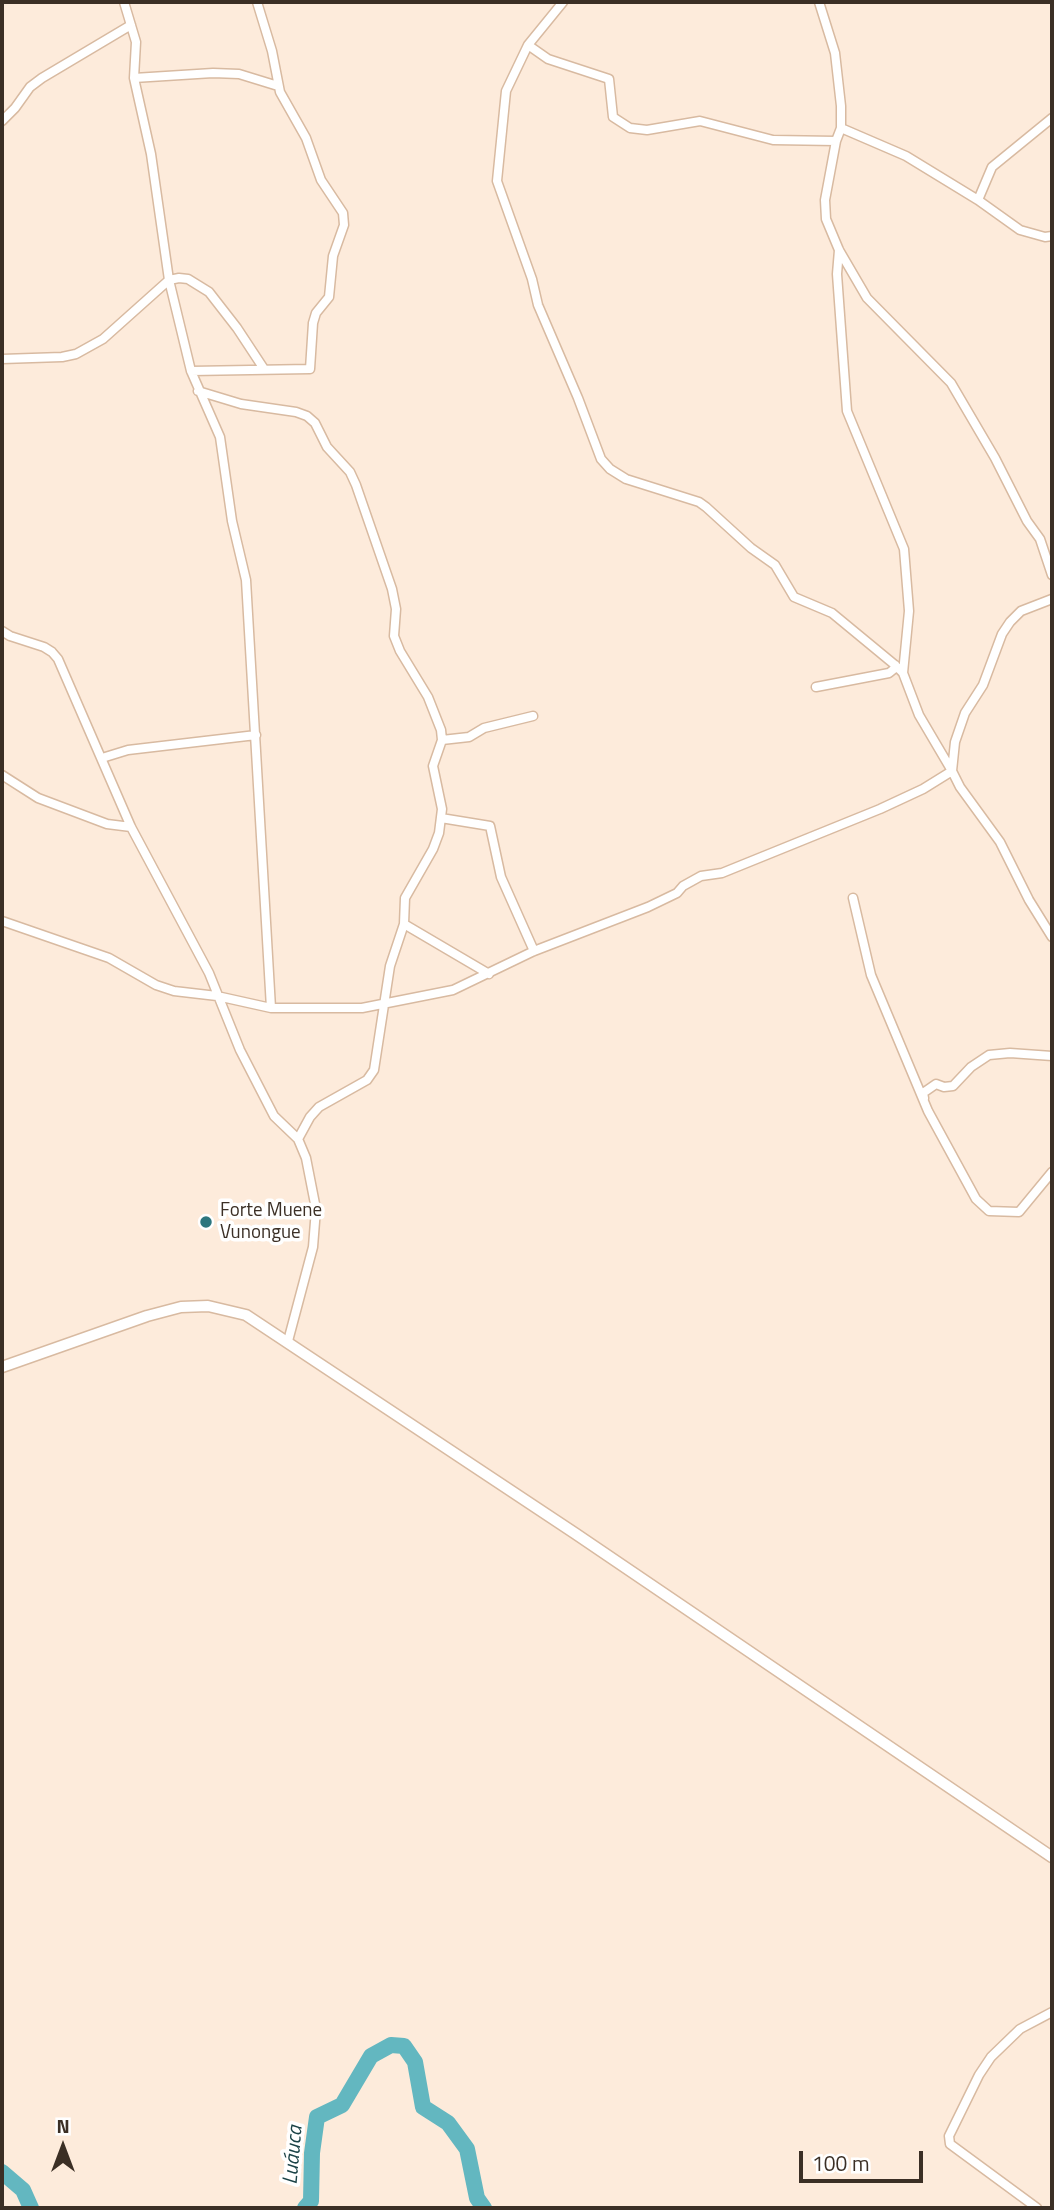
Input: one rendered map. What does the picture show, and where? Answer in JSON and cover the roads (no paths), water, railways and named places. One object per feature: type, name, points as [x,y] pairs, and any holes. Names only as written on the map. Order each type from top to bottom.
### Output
[{"type":"street","points":[[124,2],[136,41],[134,78],[151,154],[169,280],[191,372],[220,437],[232,521],[246,580],[271,1008]]},
{"type":"street","points":[[191,372],[310,369],[313,323],[316,313],[329,297],[333,256],[344,220],[343,213],[321,180],[306,138],[278,86],[272,51],[257,2]]},
{"type":"street","points":[[563,2],[528,45],[506,91],[498,181],[538,304],[601,458],[610,469],[626,479],[699,502],[751,548],[775,565],[794,597],[832,613],[903,673],[919,715],[960,787],[1000,842],[1052,937]]},
{"type":"street","points":[[819,2],[835,53],[841,128],[836,141],[825,211],[839,250],[867,298],[951,383],[995,458],[1027,522],[1040,539],[1052,575]]},
{"type":"street","points":[[2,121],[30,87],[42,78],[131,25]]},
{"type":"street","points":[[528,45],[548,59],[608,79],[613,117],[630,128],[659,128],[700,121],[773,140],[836,141]]},
{"type":"street","points":[[134,78],[239,74],[278,86]]},
{"type":"street","points":[[978,200],[992,167],[1052,118]]},
{"type":"street","points":[[841,128],[906,156],[978,200],[1020,230],[1045,237],[1052,236]]},
{"type":"street","points":[[839,250],[837,274],[847,411],[904,549],[909,611],[903,673]]},
{"type":"street","points":[[2,359],[76,354],[103,339],[169,280],[188,279],[207,291],[237,328],[264,369]]},
{"type":"street","points":[[198,391],[241,404],[307,416],[315,423],[327,447],[350,472],[391,589],[396,608],[394,636],[400,652],[428,697],[439,723],[442,740],[433,766],[440,796],[441,818],[433,849],[407,890],[404,924],[390,966],[371,1076],[319,1107],[298,1139]]},
{"type":"street","points":[[952,771],[955,742],[965,713],[984,685],[1002,634],[1021,611],[1052,599]]},
{"type":"street","points":[[2,631],[44,647],[58,659],[131,827],[209,973],[240,1050],[274,1116],[298,1139],[306,1158],[316,1209],[313,1247],[288,1341]]},
{"type":"street","points":[[816,687],[891,672],[895,665]]},
{"type":"street","points":[[442,740],[469,737],[484,728],[533,716]]},
{"type":"street","points":[[103,758],[128,750],[256,735]]},
{"type":"street","points":[[2,921],[109,958],[156,985],[174,991],[217,996],[271,1008],[340,1009],[383,1004],[453,990],[534,951],[648,907],[701,876],[722,873],[880,809],[923,789],[952,771]]},
{"type":"street","points":[[2,775],[38,798],[107,824],[131,827]]},
{"type":"street","points":[[441,818],[490,826],[501,877],[534,951]]},
{"type":"street","points":[[853,898],[871,975],[928,1111],[976,1199],[989,1211],[1019,1212],[1052,1172]]},
{"type":"street","points":[[404,924],[489,974]]},
{"type":"street","points":[[924,1098],[923,1093],[936,1084],[953,1086],[971,1067],[997,1053],[1052,1056]]},
{"type":"street","points":[[2,1367],[147,1316],[181,1307],[208,1306],[246,1315],[1052,1857]]},
{"type":"street","points":[[1037,2208],[950,2144],[949,2136],[979,2075],[991,2057],[1020,2029],[1052,2012]]},
{"type":"waterway","name":"Luáuca","points":[[305,2208],[311,2201],[312,2153],[317,2117],[342,2105],[371,2056],[391,2045],[404,2046],[415,2062],[423,2107],[448,2123],[467,2149],[477,2198],[484,2208]]},
{"type":"waterway","name":"Luáuca","points":[[2,2172],[23,2190],[31,2208]]},
{"type":"place","name":"Forte Muene Vunongue","points":[[206,1222]]}]
